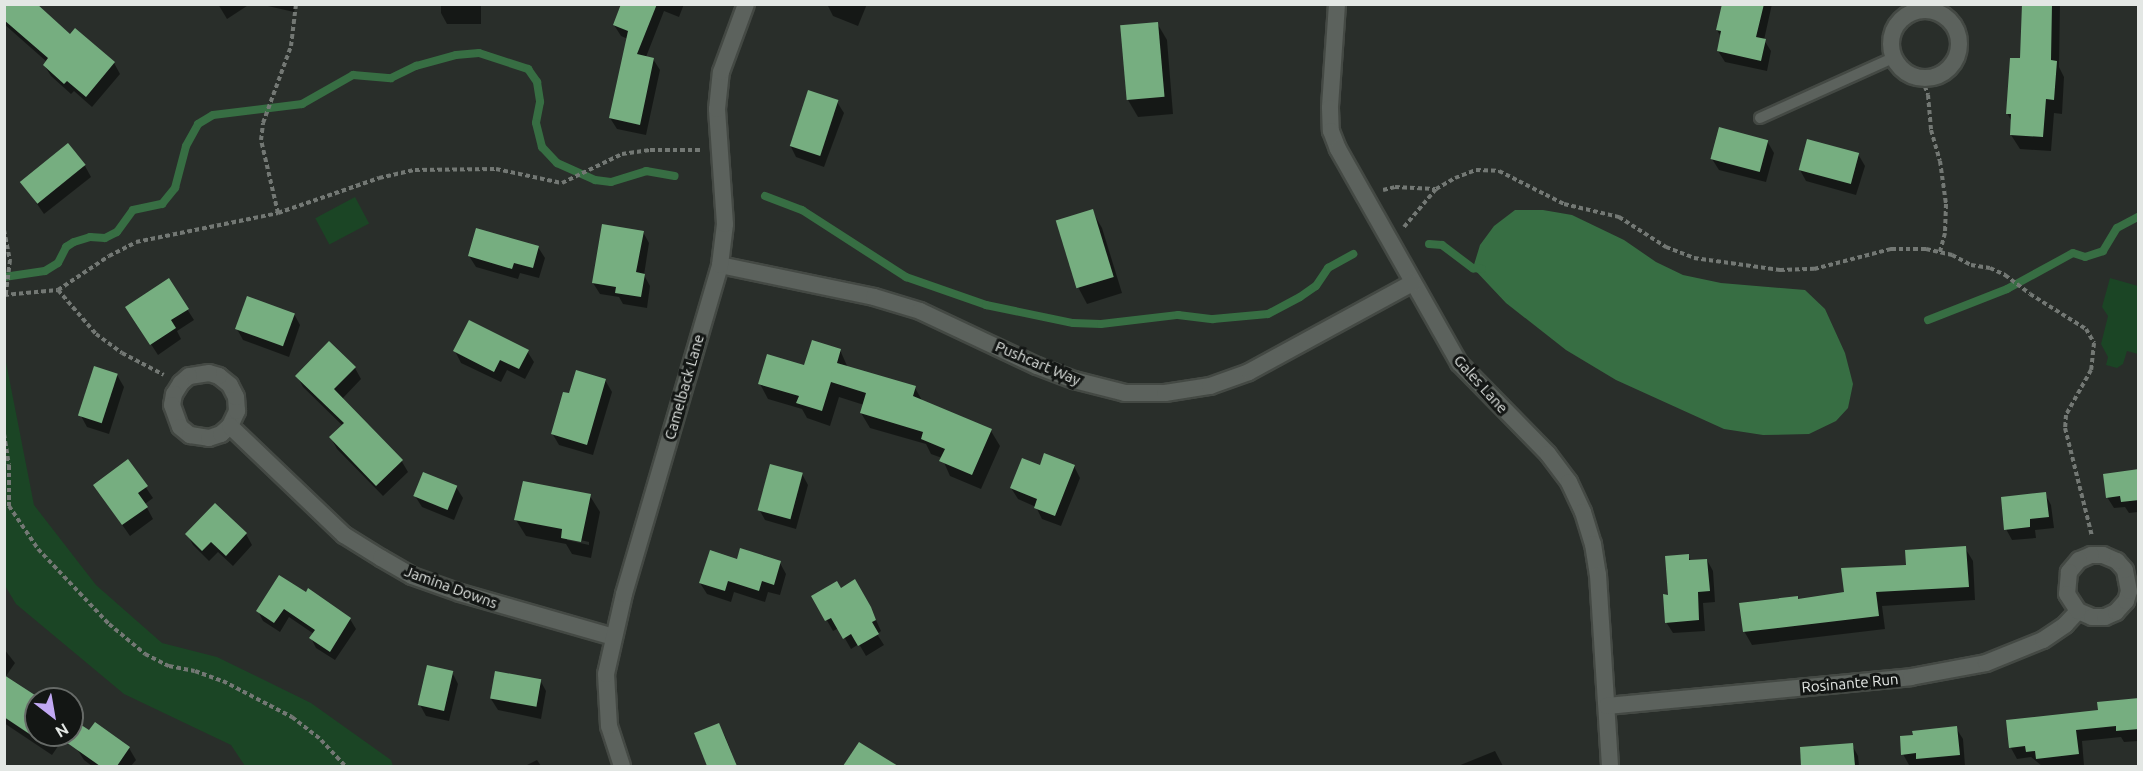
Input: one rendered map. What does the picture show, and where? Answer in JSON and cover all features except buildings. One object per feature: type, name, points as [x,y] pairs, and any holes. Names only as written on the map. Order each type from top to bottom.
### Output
[{"type":"street","name":"Camelback Lane","points":[[622,766],[609,726],[606,674],[613,637],[720,265],[725,224],[717,109],[722,72],[746,4]]},
{"type":"street","name":"Gales Lane","points":[[1337,4],[1330,108],[1331,131],[1390,244],[1459,363],[1548,454],[1569,482],[1583,512],[1593,544],[1598,575],[1610,766]]},
{"type":"street","points":[[1903,10],[1934,12],[1946,17],[1954,26],[1959,40],[1958,53],[1948,69],[1936,77],[1922,79],[1910,75],[1893,58],[1891,46],[1894,30],[1903,10]]},
{"type":"street","name":"Pushcart Way","points":[[720,265],[874,297],[920,311],[1046,369],[1074,380],[1125,393],[1166,393],[1210,386],[1249,372],[1412,283]]},
{"type":"street","points":[[209,373],[219,376],[230,385],[236,397],[237,411],[230,426],[220,434],[209,438],[190,435],[180,427],[172,405],[174,394],[181,383],[189,376],[209,373]]},
{"type":"street","name":"Jamina Downs","points":[[230,426],[344,535],[412,576],[460,593],[613,637]]},
{"type":"street","points":[[2091,555],[2103,555],[2117,561],[2125,570],[2129,591],[2126,601],[2116,612],[2104,617],[2092,617],[2078,610],[2067,594],[2066,583],[2069,572],[2079,560],[2091,555]]},
{"type":"street","name":"Rosinante Run","points":[[1606,706],[1911,677],[1958,669],[2015,654],[2043,640],[2065,625],[2078,610]]},
{"type":"lane","points":[[1760,118],[1893,58]]},
{"type":"path","points":[[278,213],[261,141],[263,123],[291,46],[296,4]]},
{"type":"path","points":[[1922,79],[1928,95],[1931,130],[1940,161],[1946,204],[1940,252]]},
{"type":"path","points":[[4,230],[10,260],[5,295],[58,290],[109,256],[136,242],[278,213],[379,178],[415,170],[496,169],[562,183],[622,154],[650,150],[685,151],[718,148]]},
{"type":"path","points":[[1390,244],[1436,189],[1476,170],[1499,171],[1564,204],[1619,217],[1666,247],[1694,258],[1780,270],[1814,269],[1891,249],[1926,249],[2005,275],[2030,294],[2071,317],[2086,329],[2094,343],[2091,370],[2066,415],[2065,428],[2092,531],[2091,555]]},
{"type":"path","points":[[1363,195],[1395,187],[1436,189]]},
{"type":"path","points":[[58,290],[96,334],[131,358],[181,383]]},
{"type":"path","points":[[4,434],[9,465],[9,506],[38,549],[102,618],[145,654],[169,666],[195,671],[223,681],[292,717],[321,740],[345,766]]},
{"type":"shaded area","points":[[355,197],[369,223],[329,245],[315,218]]},
{"type":"shaded area","points":[[1515,210],[1543,210],[1572,215],[1624,240],[1656,262],[1683,275],[1721,283],[1805,290],[1825,309],[1845,353],[1853,384],[1848,408],[1836,421],[1809,434],[1763,435],[1724,429],[1616,380],[1566,350],[1506,303],[1473,268],[1480,245],[1494,226]]},
{"type":"shaded area","points":[[2110,278],[2138,286],[2138,354],[2127,351],[2123,364],[2117,368],[2106,365],[2108,357],[2101,344],[2108,316],[2102,307]]},
{"type":"shaded area","points":[[4,352],[34,505],[96,585],[162,643],[217,657],[311,703],[391,760],[393,766],[245,766],[231,745],[124,694],[16,604],[4,584]]},
{"type":"waterway","points":[[4,277],[45,271],[58,263],[66,247],[74,242],[90,237],[105,238],[117,232],[133,210],[162,204],[175,188],[186,146],[198,124],[213,115],[302,104],[353,75],[391,78],[416,66],[456,55],[479,53],[528,69],[537,82],[540,102],[536,123],[542,147],[557,163],[595,180],[611,182],[646,171],[675,176]]},
{"type":"waterway","points":[[765,196],[802,210],[906,277],[986,305],[1073,323],[1101,324],[1178,315],[1213,319],[1268,314],[1316,286],[1328,268],[1353,254]]},
{"type":"waterway","points":[[1928,320],[2007,289],[2073,253],[2085,257],[2103,251],[2117,228],[2138,217]]},
{"type":"waterway","points":[[1429,244],[1442,245],[1473,268],[1482,269]]}]
